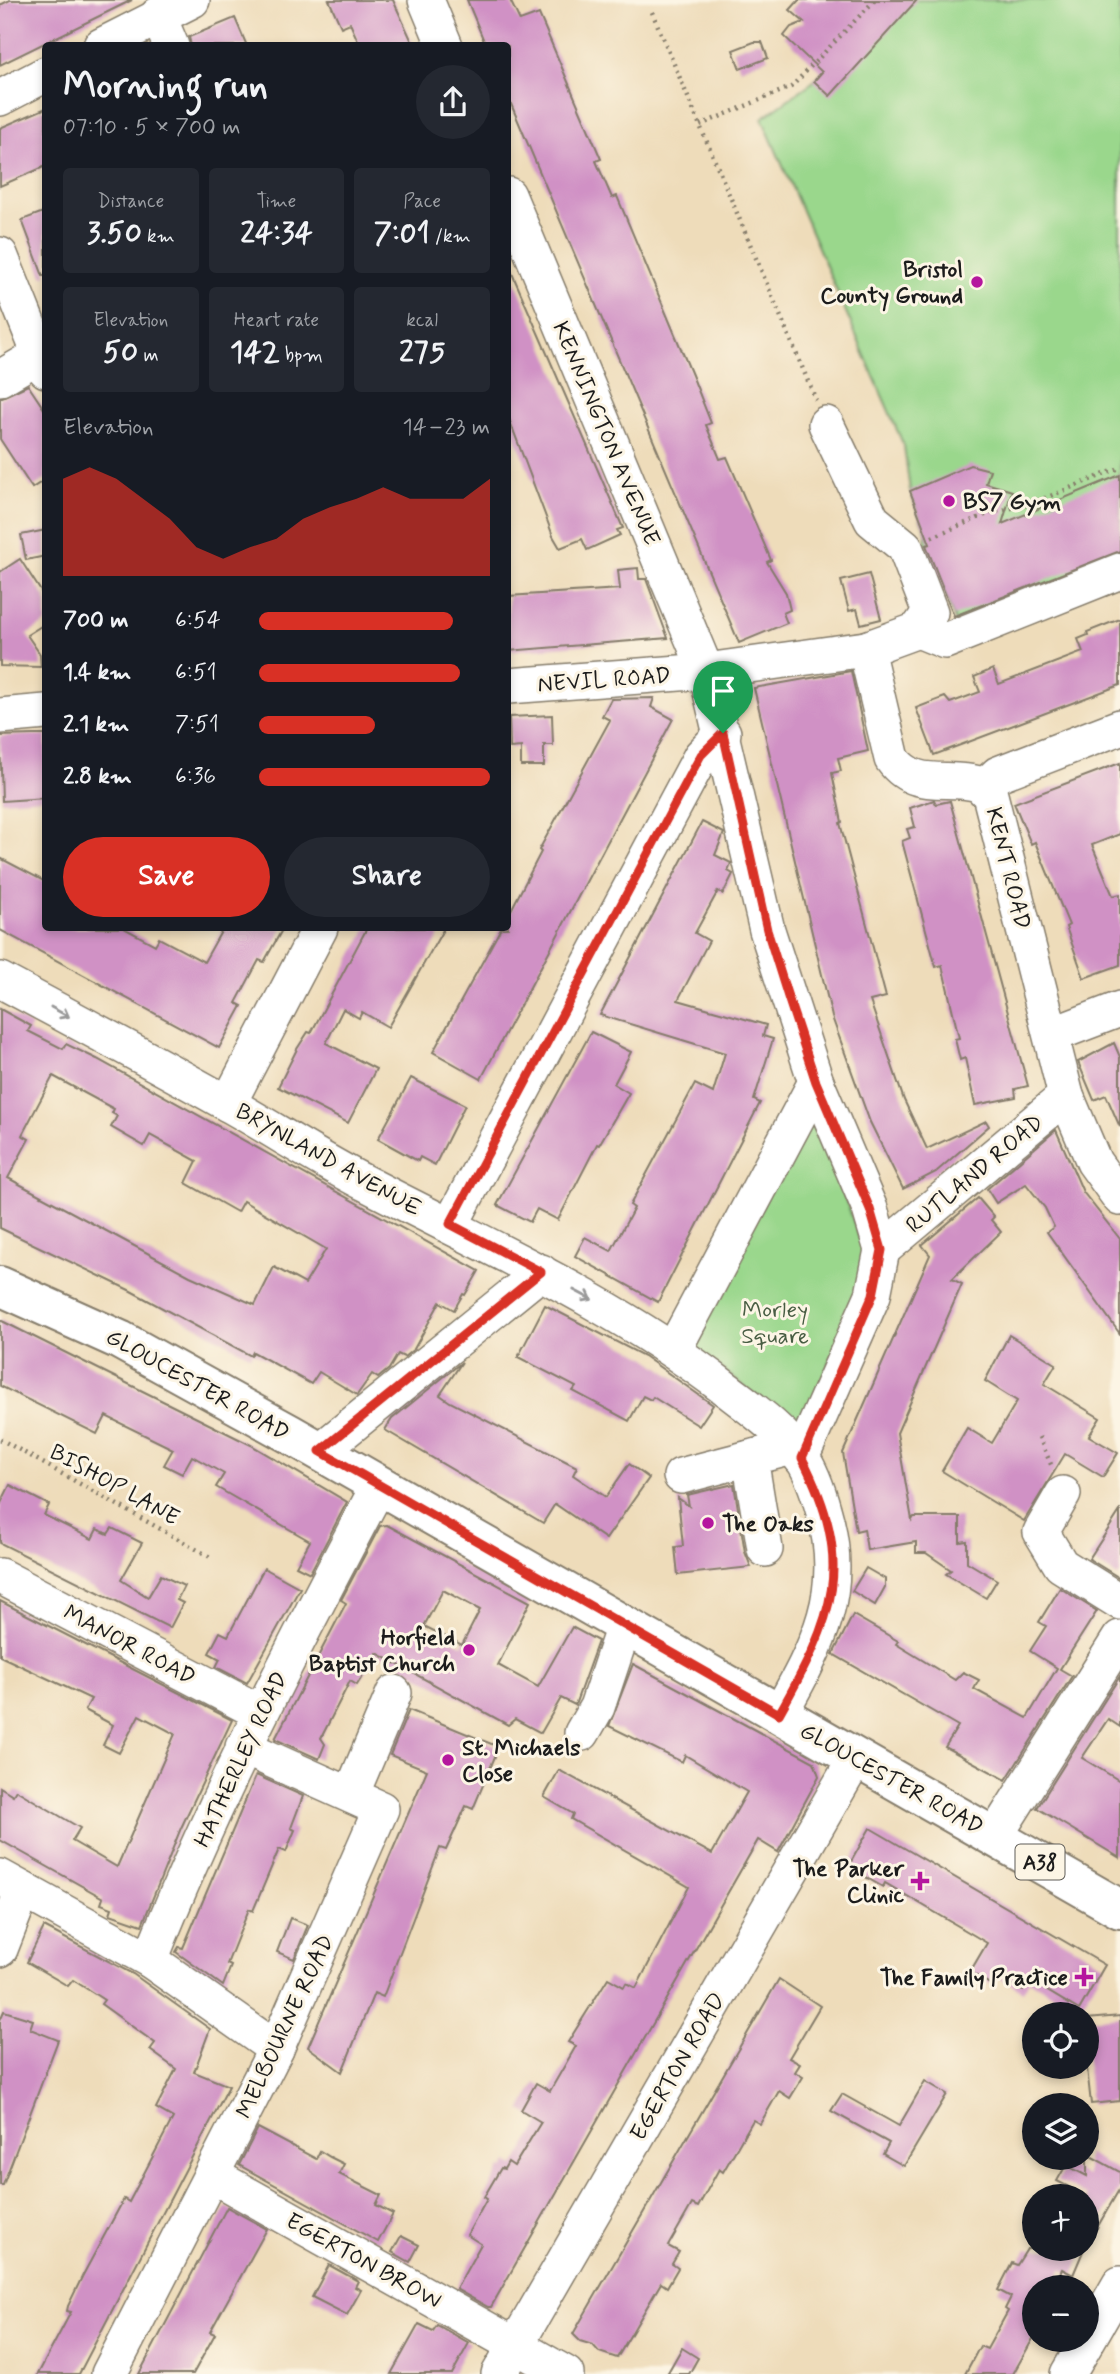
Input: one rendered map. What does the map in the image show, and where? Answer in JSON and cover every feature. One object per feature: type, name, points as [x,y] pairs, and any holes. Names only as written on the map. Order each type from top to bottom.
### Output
[{"type":"main road","name":"GLOUCESTER ROAD","points":[[0,1286],[120,1340],[1118,1904]]},
{"type":"street","points":[[117,42],[164,30],[192,0]]},
{"type":"street","points":[[426,0],[443,42]]},
{"type":"street","points":[[0,98],[42,76]]},
{"type":"street","name":"KENNINGTON AVENUE","points":[[511,202],[706,671],[723,733],[767,930],[816,1082]]},
{"type":"street","points":[[0,254],[42,363],[0,378]]},
{"type":"street","points":[[826,424],[872,520],[905,547],[930,612],[918,630],[945,641],[1120,571]]},
{"type":"street","name":"NEVIL ROAD","points":[[511,686],[706,671],[866,649],[918,630]]},
{"type":"street","name":"KENT ROAD","points":[[866,649],[892,759],[899,769],[926,781],[967,782],[984,787],[990,795],[1066,1097],[1094,1162],[1120,1198]]},
{"type":"street","points":[[0,716],[42,712]]},
{"type":"street","points":[[984,787],[999,774],[1120,727]]},
{"type":"street","points":[[450,1224],[701,755],[723,733]]},
{"type":"street","points":[[228,1104],[318,931]]},
{"type":"street","name":"BRYNLAND AVENUE","points":[[0,980],[228,1104],[366,1184],[541,1272],[674,1349],[766,1420],[797,1453],[816,1486],[828,1524],[834,1573],[827,1620],[812,1656],[779,1714]]},
{"type":"street","points":[[1052,1035],[1120,1009]]},
{"type":"street","points":[[681,1476],[750,1458],[797,1453],[873,1295],[882,1250],[870,1209],[816,1082]]},
{"type":"street","points":[[674,1349],[816,1082]]},
{"type":"street","name":"RUTLAND ROAD","points":[[882,1250],[1066,1097]]},
{"type":"street","points":[[320,1451],[541,1272]]},
{"type":"street","points":[[750,1458],[765,1549]]},
{"type":"street","name":"HATHERLEY ROAD","points":[[150,1960],[259,1712],[378,1487]]},
{"type":"street","points":[[1063,1494],[1041,1532],[1061,1565],[1120,1602]]},
{"type":"street","name":"MANOR ROAD","points":[[0,1576],[259,1712]]},
{"type":"street","points":[[582,1733],[597,1707],[624,1626]]},
{"type":"street","points":[[995,1836],[1120,1638]]},
{"type":"street","points":[[351,1795],[394,1693]]},
{"type":"street","name":"MELBOURNE ROAD","points":[[109,2374],[276,2049],[381,1809],[243,1747]]},
{"type":"street","name":"EGERTON ROAD","points":[[507,2360],[856,1758]]},
{"type":"street","points":[[0,1949],[12,1884],[150,1960],[276,2049]]},
{"type":"street","name":"EGERTON BROW","points":[[212,2175],[507,2360],[566,2374]]},
{"type":"street","points":[[1068,2374],[1119,2288]]},
{"type":"path","points":[[700,125],[792,87],[875,0]]},
{"type":"path","points":[[652,12],[826,424]]},
{"type":"path","points":[[905,547],[1120,468]]},
{"type":"path","name":"BISHOP LANE","points":[[0,1439],[212,1558]]},
{"type":"green space","name":"Bristol County Ground","points":[[889,0],[1120,0],[1120,567],[956,623],[925,546],[926,533],[910,491],[904,446],[762,118],[814,81]]},
{"type":"green space","name":"Morley Square","points":[[813,1108],[865,1254],[862,1286],[805,1421],[791,1424],[689,1343]]},
{"type":"building","points":[[10,0],[132,0],[0,65],[0,5]]},
{"type":"building","points":[[329,0],[393,0],[412,42],[358,42],[350,23],[341,27]]},
{"type":"building","points":[[467,0],[510,0],[520,21],[539,14],[601,159],[596,161],[612,198],[617,196],[692,375],[711,423],[706,425],[720,459],[727,457],[771,560],[767,562],[786,593],[790,610],[783,613],[787,623],[739,643],[511,104],[511,42],[484,42]]},
{"type":"building","points":[[799,0],[917,0],[830,96],[814,81],[822,72],[784,36],[791,27],[804,22],[790,10]]},
{"type":"building","points":[[235,18],[245,42],[190,42],[189,37]]},
{"type":"building","points":[[754,42],[762,42],[768,58],[740,69],[733,50]]},
{"type":"building","points":[[42,110],[42,168],[0,186],[0,128]]},
{"type":"building","points":[[42,212],[42,273],[22,220]]},
{"type":"building","points":[[511,271],[623,528],[617,530],[620,535],[587,550],[582,539],[560,548],[553,536],[511,424]]},
{"type":"building","points":[[28,385],[42,406],[42,482],[32,488],[0,439],[0,398]]},
{"type":"building","points":[[970,465],[990,470],[986,483],[1012,491],[1002,524],[1120,475],[1120,551],[954,616],[926,545],[930,544],[910,491]]},
{"type":"building","points":[[42,531],[42,557],[26,560],[21,535]]},
{"type":"building","points":[[20,559],[42,593],[42,626],[27,635],[40,654],[41,667],[0,666],[0,572]]},
{"type":"building","points":[[638,568],[639,579],[646,579],[668,638],[511,651],[511,596],[620,589],[618,570]]},
{"type":"building","points":[[869,574],[881,619],[861,624],[857,609],[849,611],[841,581]]},
{"type":"building","points":[[1120,619],[1120,685],[934,755],[916,708],[945,697],[950,703],[980,692],[974,677],[993,669],[999,684],[1083,652],[1078,639],[1088,635],[1087,632]]},
{"type":"building","points":[[851,671],[868,751],[838,758],[841,771],[832,773],[842,822],[840,823],[886,997],[870,1001],[904,1100],[927,1149],[986,1121],[989,1126],[936,1172],[903,1189],[870,1122],[832,1017],[754,688]]},
{"type":"building","points":[[654,698],[651,707],[673,719],[481,1079],[433,1052],[499,931],[511,931],[511,910],[541,852],[539,850],[610,720],[602,716],[611,699]]},
{"type":"building","points":[[552,715],[553,745],[544,745],[544,766],[521,766],[521,747],[511,748],[511,717]]},
{"type":"building","points":[[42,735],[42,798],[2,801],[0,736]]},
{"type":"building","points":[[1120,763],[1120,834],[1092,845],[1113,896],[1120,894],[1120,965],[1084,978],[1066,927],[1069,925],[1035,842],[1031,844],[1014,803]]},
{"type":"building","points":[[934,800],[936,804],[950,801],[1028,1086],[1015,1089],[1016,1097],[975,1105],[965,1058],[960,1060],[955,1039],[959,1038],[942,965],[936,967],[902,841],[910,838],[907,829],[915,827],[910,808]]},
{"type":"building","points":[[702,822],[724,833],[715,855],[731,863],[728,871],[733,874],[723,894],[718,891],[695,933],[709,941],[678,1000],[766,1025],[763,1036],[773,1039],[754,1100],[760,1103],[658,1302],[575,1256],[585,1237],[611,1251],[634,1208],[630,1205],[695,1084],[713,1093],[725,1053],[600,1015]]},
{"type":"building","points":[[0,858],[42,880],[42,931],[129,931],[155,945],[159,938],[204,962],[221,931],[281,931],[264,962],[259,960],[236,1003],[242,1006],[219,1048],[0,930]]},
{"type":"building","points":[[365,931],[442,931],[388,1027],[362,1012],[359,1018],[343,1009],[326,1043],[376,1069],[348,1123],[278,1087],[297,1049],[308,1032],[311,1033]]},
{"type":"building","points":[[0,1009],[31,1026],[28,1031],[63,1049],[66,1044],[97,1059],[479,1271],[454,1310],[440,1302],[414,1349],[404,1357],[398,1354],[389,1369],[378,1378],[372,1374],[357,1395],[319,1372],[311,1384],[253,1352],[251,1356],[129,1290],[0,1228]],"holes":[[[53,1076],[114,1109],[112,1113],[117,1116],[111,1127],[144,1146],[150,1135],[197,1161],[186,1183],[237,1212],[243,1201],[326,1249],[305,1284],[274,1267],[255,1305],[190,1276],[8,1178],[29,1139],[22,1135]]]},
{"type":"building","points":[[591,1032],[631,1052],[614,1084],[629,1093],[599,1145],[597,1144],[558,1220],[537,1209],[530,1222],[497,1205]]},
{"type":"building","points":[[1114,1043],[1120,1057],[1120,1127],[1106,1095],[1094,1100],[1078,1062]]},
{"type":"building","points":[[411,1078],[465,1105],[435,1165],[420,1157],[418,1161],[378,1139]]},
{"type":"building","points":[[1056,1130],[1083,1192],[1120,1239],[1120,1334],[1047,1232],[1054,1227],[1045,1208],[1026,1184],[996,1203],[987,1189]]},
{"type":"building","points":[[978,1198],[994,1217],[991,1220],[1001,1232],[952,1279],[962,1284],[897,1433],[912,1520],[914,1517],[960,1517],[960,1542],[967,1541],[967,1562],[997,1580],[986,1598],[946,1574],[951,1570],[926,1553],[916,1553],[916,1542],[867,1550],[864,1529],[856,1531],[843,1453],[930,1255],[922,1245]]},
{"type":"building","points":[[545,1305],[644,1356],[713,1405],[699,1426],[653,1397],[651,1400],[643,1396],[629,1421],[573,1391],[576,1387],[518,1357]]},
{"type":"building","points":[[0,1320],[251,1445],[347,1502],[310,1573],[296,1566],[310,1541],[216,1487],[224,1474],[192,1456],[182,1474],[164,1465],[173,1449],[106,1416],[97,1434],[0,1386]]},
{"type":"building","points":[[1009,1335],[1056,1364],[1044,1384],[1100,1418],[1089,1436],[1118,1453],[1103,1477],[1065,1454],[1024,1521],[942,1471],[967,1428],[992,1443],[1017,1401],[985,1381]]},
{"type":"building","points":[[462,1362],[440,1395],[450,1402],[577,1467],[573,1475],[606,1497],[629,1464],[649,1478],[606,1539],[555,1504],[543,1523],[385,1430],[392,1419]]},
{"type":"building","name":"The Oaks","points":[[734,1484],[745,1552],[751,1567],[678,1575],[675,1547],[683,1546],[678,1498],[689,1506],[687,1495]]},
{"type":"building","points":[[10,1485],[49,1505],[44,1515],[92,1539],[97,1529],[108,1534],[112,1528],[142,1543],[121,1580],[148,1597],[161,1575],[184,1586],[177,1600],[183,1603],[170,1628],[0,1543],[0,1505]]},
{"type":"building","points":[[1120,1511],[1120,1574],[1118,1577],[1089,1559]]},
{"type":"building","points":[[387,1525],[530,1602],[498,1665],[538,1687],[572,1627],[598,1641],[575,1705],[561,1698],[541,1733],[515,1719],[508,1725],[377,1653],[357,1685],[350,1681],[321,1738],[325,1744],[319,1759],[275,1739],[346,1603],[341,1600],[380,1526]],"holes":[[[443,1590],[480,1610],[462,1645],[424,1626]]]},
{"type":"building","points":[[264,1568],[300,1588],[247,1683],[216,1667],[220,1659],[209,1653],[220,1632],[228,1636]]},
{"type":"building","points":[[866,1568],[885,1579],[885,1587],[875,1605],[852,1591]]},
{"type":"building","points":[[1060,1588],[1097,1611],[1060,1669],[1072,1676],[1006,1780],[945,1747],[958,1726],[833,1654],[853,1615],[898,1641],[896,1644],[955,1680],[963,1672],[979,1680],[974,1689],[1027,1718],[1057,1668],[1030,1651],[1046,1626],[1039,1622]]},
{"type":"building","points":[[0,1601],[232,1720],[181,1828],[142,1925],[110,1914],[112,1908],[101,1904],[103,1898],[0,1840],[0,1787],[13,1795],[16,1790],[80,1828],[72,1841],[117,1867],[175,1734],[139,1715],[119,1753],[103,1745],[113,1725],[85,1710],[91,1699],[0,1656]]},
{"type":"building","points":[[633,1664],[814,1762],[819,1776],[778,1852],[758,1840],[491,2307],[488,2307],[456,2289],[481,2244],[467,2235],[487,2199],[484,2197],[501,2168],[504,2169],[508,2162],[514,2166],[541,2122],[521,2110],[536,2083],[550,2091],[576,2046],[568,2042],[608,1978],[624,1987],[626,1983],[636,1988],[689,1887],[571,1819],[573,1814],[544,1797],[559,1770],[712,1854],[747,1792],[685,1755],[682,1762],[609,1726]]},
{"type":"building","points":[[1120,1676],[1120,1727],[1108,1719],[1082,1758],[1120,1781],[1120,1858],[1037,1808]]},
{"type":"building","points":[[409,1710],[499,1747],[473,1809],[466,1806],[446,1850],[440,1848],[383,1997],[374,1993],[342,2072],[308,2047],[427,1770],[390,1755]]},
{"type":"building","points":[[256,1775],[303,1796],[291,1828],[295,1830],[286,1852],[279,1849],[253,1911],[249,1909],[227,1964],[231,1966],[223,1986],[176,1952],[179,1947],[183,1948]]},
{"type":"building","points":[[870,1828],[1105,1965],[1084,2002],[1066,2002],[1029,1980],[1023,1991],[995,1975],[990,1984],[970,1972],[987,1943],[885,1883],[883,1887],[848,1867]]},
{"type":"building","points":[[290,1918],[308,1925],[294,1959],[277,1952]]},
{"type":"building","points":[[44,1927],[133,1974],[210,2029],[194,2072],[229,2086],[79,2374],[38,2374],[71,2312],[67,2311],[68,2306],[83,2275],[124,2199],[129,2202],[173,2118],[156,2108],[176,2069],[150,2050],[155,2043],[101,2004],[104,2000],[73,1980],[68,1986],[27,1962]]},
{"type":"building","points":[[779,1979],[820,2006],[789,2058],[800,2064],[795,2072],[803,2077],[790,2098],[779,2091],[760,2124],[753,2120],[723,2172],[719,2169],[698,2207],[692,2204],[668,2246],[679,2252],[672,2264],[678,2268],[667,2287],[661,2283],[617,2358],[599,2352],[593,2345],[580,2341],[573,2334]]},
{"type":"building","points":[[4,2011],[33,2020],[30,2029],[58,2040],[3,2185],[0,2185],[0,2020]]},
{"type":"building","points":[[1120,2016],[1120,2101],[1099,2103],[1099,2093],[1090,2093],[1088,2079],[1099,2079],[1099,2018]]},
{"type":"building","points":[[925,2081],[947,2094],[904,2166],[883,2154],[889,2143],[831,2111],[842,2094],[899,2126]]},
{"type":"building","points":[[258,2128],[316,2159],[320,2151],[344,2164],[339,2174],[381,2195],[376,2205],[393,2214],[378,2242],[239,2165]]},
{"type":"building","points":[[1099,2161],[1120,2172],[1120,2188],[1099,2224],[1099,2184],[1063,2184],[1057,2181],[1063,2170],[1076,2170],[1087,2176],[1087,2170],[1099,2170]]},
{"type":"building","points":[[227,2207],[267,2229],[210,2332],[215,2334],[193,2374],[139,2374]]},
{"type":"building","points":[[401,2236],[419,2245],[410,2262],[392,2252]]},
{"type":"building","points":[[1022,2257],[1022,2261],[1079,2261],[1073,2275],[1062,2269],[1059,2275],[1022,2275],[1022,2352],[1025,2352],[1013,2374],[965,2374],[980,2346],[987,2349],[1008,2311],[1005,2309],[1011,2297],[998,2290],[1012,2263],[1017,2265]]},
{"type":"building","points":[[329,2265],[358,2281],[355,2287],[361,2290],[347,2315],[312,2297]]},
{"type":"building","points":[[419,2324],[433,2331],[437,2325],[469,2343],[452,2374],[391,2374]]},
{"type":"building","points":[[682,2348],[698,2358],[689,2374],[667,2374]]},
{"type":"place","name":"Bristol County Ground","points":[[977,282]]},
{"type":"place","name":"BS7 Gym","points":[[949,501]]},
{"type":"place","name":"The Oaks","points":[[708,1523]]},
{"type":"place","name":"Horfield Baptist Church","points":[[469,1650]]},
{"type":"place","name":"St. Michaels Close","points":[[448,1760]]},
{"type":"place","name":"The Parker Clinic","points":[[920,1881]]},
{"type":"place","name":"The Family Practice","points":[[1084,1977]]},
{"type":"route","points":[[723,733],[767,930],[816,1082],[870,1209],[882,1250],[873,1295],[802,1458],[816,1486],[828,1524],[834,1573],[827,1620],[812,1656],[779,1714],[378,1487],[320,1451],[541,1272],[450,1224],[701,755],[723,733]]}]
